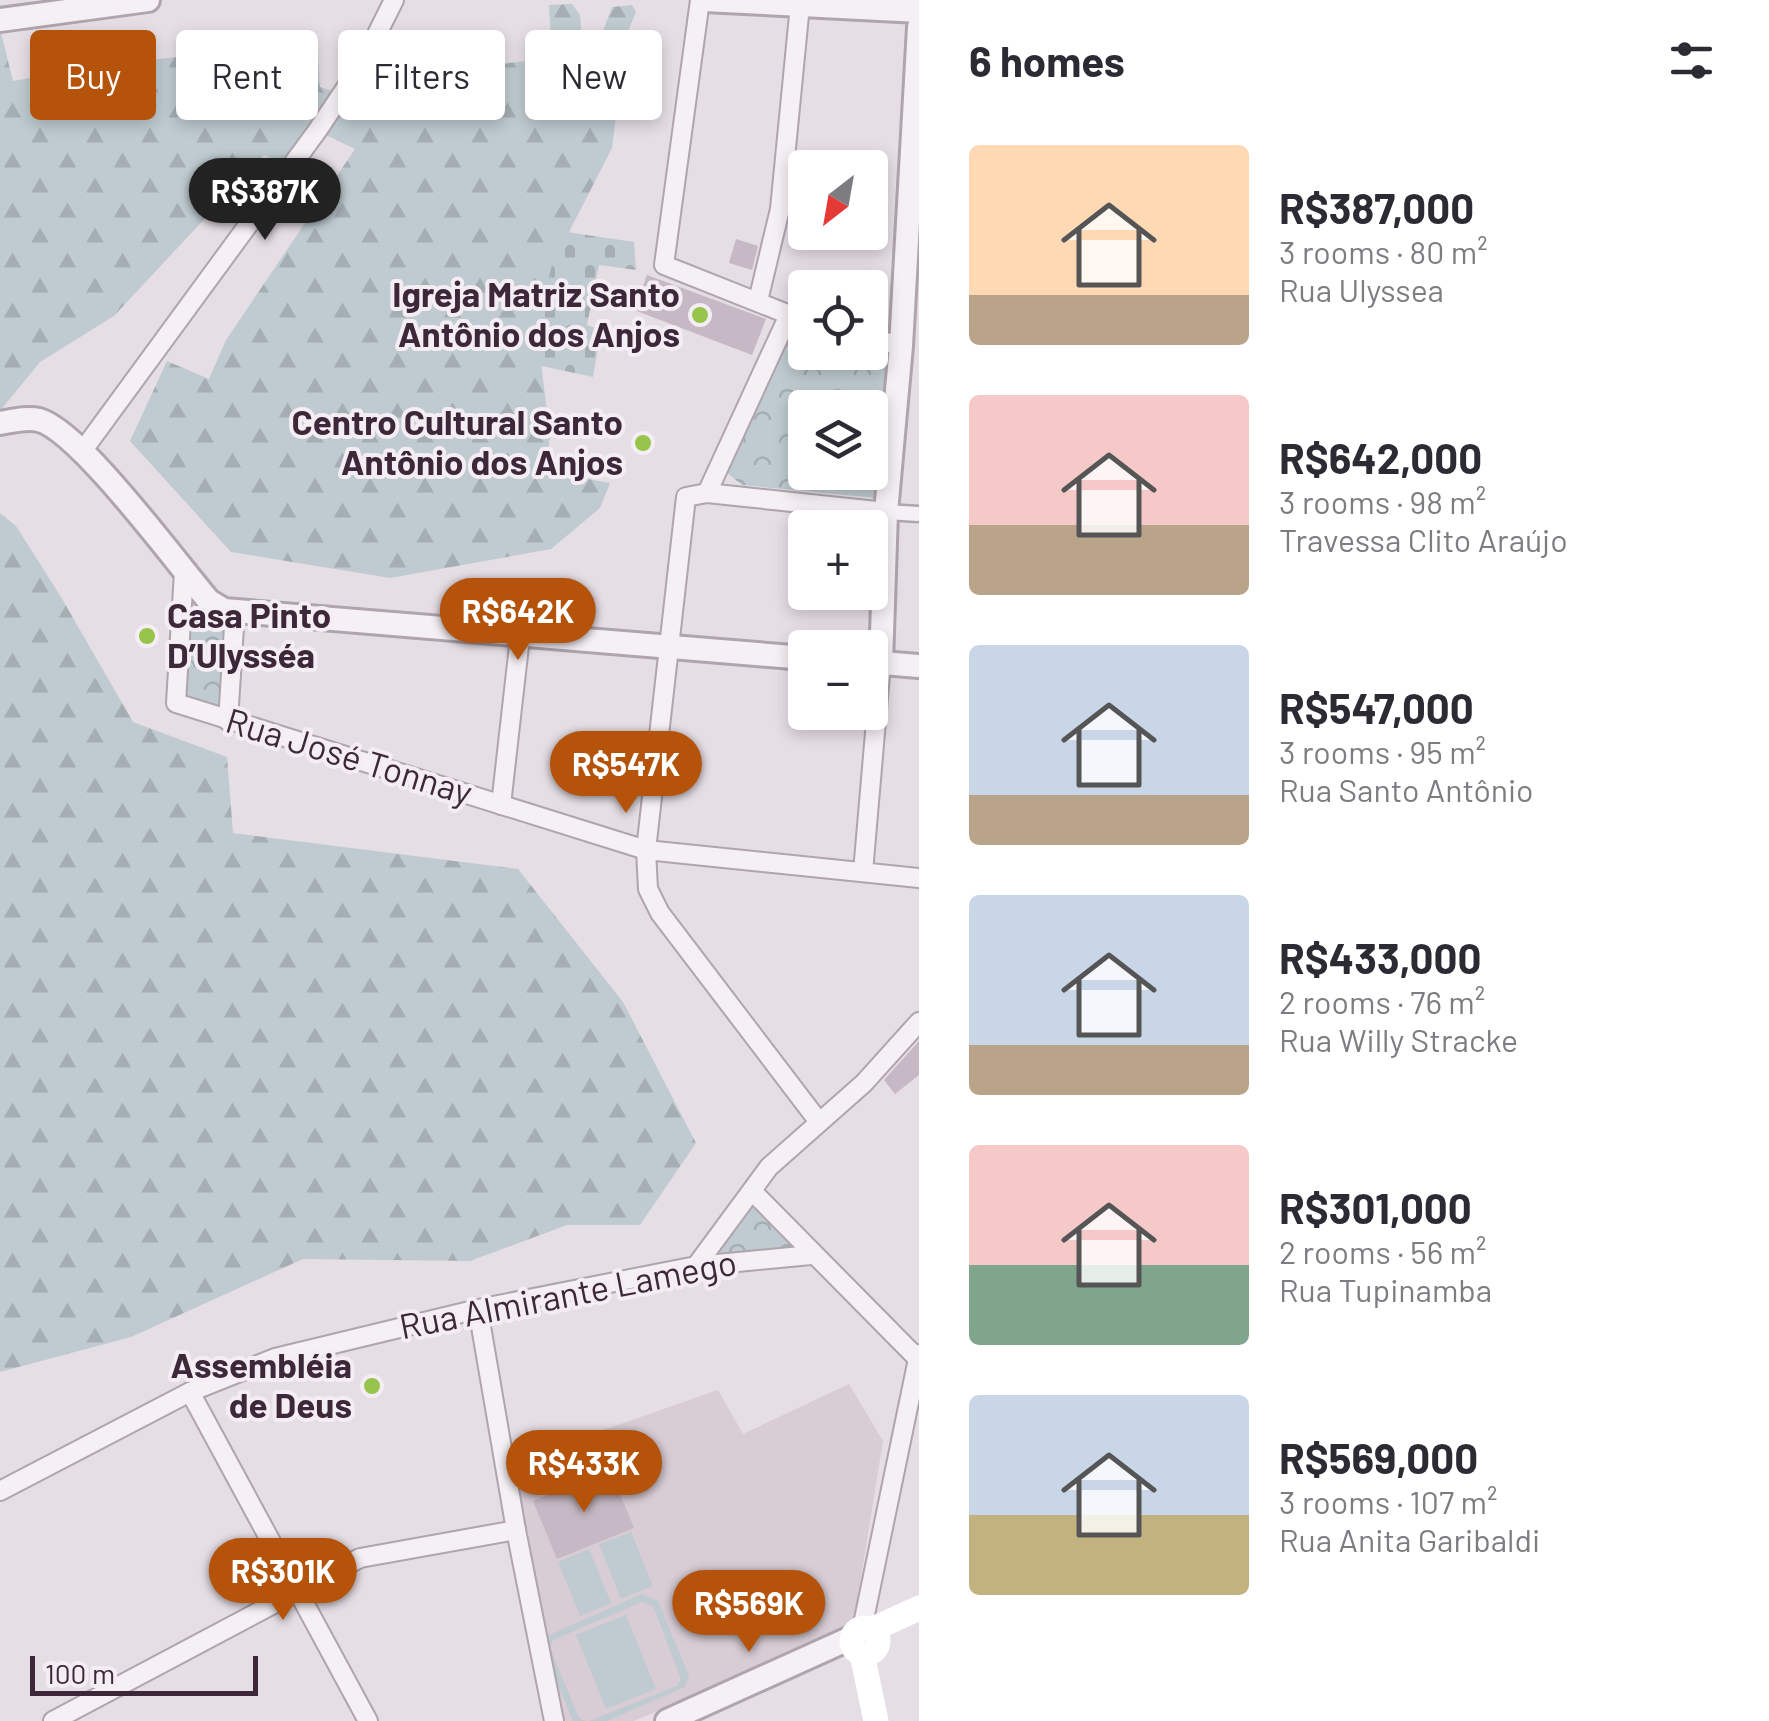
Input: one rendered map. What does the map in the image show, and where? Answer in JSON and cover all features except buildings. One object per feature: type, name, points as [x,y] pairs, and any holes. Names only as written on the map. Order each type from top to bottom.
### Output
[{"type":"main road","points":[[865,1641],[919,1608]]},
{"type":"main road","points":[[865,1641],[919,1621]]},
{"type":"main road","points":[[865,1641],[864,1680],[872,1692],[876,1721]]},
{"type":"street","points":[[0,20],[148,0]]},
{"type":"street","points":[[81,453],[326,118],[362,64],[394,0]]},
{"type":"street","points":[[788,315],[664,265],[702,0],[919,11]]},
{"type":"street","points":[[758,301],[780,209],[800,6]]},
{"type":"street","points":[[886,510],[910,348],[919,28]]},
{"type":"street","points":[[707,493],[788,336]]},
{"type":"street","points":[[0,423],[40,420],[81,453],[216,607],[520,637],[788,657]]},
{"type":"street","points":[[819,1122],[660,913],[648,889],[646,850],[685,503],[692,494],[707,493],[867,510]]},
{"type":"street","points":[[888,512],[919,514]]},
{"type":"street","name":"Rua José Tonnay","points":[[184,572],[176,703],[646,850],[919,878]]},
{"type":"street","points":[[228,721],[235,611]]},
{"type":"street","points":[[501,805],[520,637]]},
{"type":"street","points":[[888,663],[919,666]]},
{"type":"street","points":[[863,872],[872,730]]},
{"type":"street","points":[[696,1266],[769,1167],[893,1053],[919,1022]]},
{"type":"street","points":[[752,1191],[918,1357],[865,1641]]},
{"type":"street","name":"Rua Almirante Lamego","points":[[0,1491],[190,1392],[275,1358],[478,1309],[696,1266],[811,1254]]},
{"type":"street","points":[[478,1309],[554,1721]]},
{"type":"street","points":[[190,1392],[368,1721]]},
{"type":"street","points":[[53,1721],[296,1589],[380,1552],[516,1530]]},
{"type":"street","points":[[667,1721],[865,1641]]},
{"type":"street","points":[[700,1721],[865,1641]]},
{"type":"shaded area","points":[[849,1384],[883,1441],[853,1627],[634,1721],[558,1721],[506,1464],[718,1390],[743,1434]]},
{"type":"green space","points":[[572,4],[580,15],[581,30],[550,30],[549,5]]},
{"type":"green space","points":[[632,5],[636,12],[628,30],[603,30],[612,7]]},
{"type":"green space","points":[[0,29],[13,81],[30,78],[30,120],[156,120],[156,59],[176,57],[176,120],[318,120],[318,54],[320,87],[338,93],[338,120],[505,120],[505,63],[525,61],[525,120],[616,120],[612,148],[570,230],[539,346],[550,437],[545,471],[610,483],[600,508],[551,549],[390,578],[231,552],[130,441],[167,361],[209,379],[226,340],[355,149],[307,126],[282,162],[264,155],[114,316],[40,362],[0,411]]},
{"type":"green space","points":[[560,231],[634,242],[636,270],[599,265],[587,325],[601,330],[593,377],[528,363]]},
{"type":"green space","points":[[788,332],[788,370],[887,370],[885,390],[788,390],[788,489],[742,485],[726,472]]},
{"type":"green space","points":[[794,490],[878,490],[877,498]]},
{"type":"green space","points":[[0,513],[16,526],[133,722],[227,757],[233,833],[518,869],[623,1002],[696,1143],[640,1225],[567,1225],[470,1261],[303,1259],[131,1337],[0,1372]]},
{"type":"green space","points":[[188,612],[225,623],[218,707],[185,697]]},
{"type":"green space","points":[[750,1204],[794,1246],[709,1259]]},
{"type":"green space","points":[[590,1435],[603,1467],[549,1489],[536,1457]]},
{"type":"green space","points":[[631,1532],[653,1586],[621,1599],[599,1544]]},
{"type":"green space","points":[[589,1549],[611,1603],[580,1616],[558,1562]]},
{"type":"green space","points":[[642,1594],[658,1601],[689,1676],[685,1687],[607,1721],[589,1721],[677,1686],[681,1679],[653,1606],[642,1602],[553,1640],[550,1648],[579,1718],[586,1721],[573,1721],[543,1649],[547,1636]]},
{"type":"green space","points":[[626,1615],[656,1689],[606,1709],[576,1635]]},
{"type":"place","name":"Igreja Matriz Santo Antônio dos Anjos","points":[[700,315]]},
{"type":"place","name":"Centro Cultural Santo Antônio dos Anjos","points":[[643,443]]},
{"type":"place","name":"Casa Pinto D’Ulysséa","points":[[147,636]]},
{"type":"place","name":"Assembléia de Deus","points":[[372,1386]]}]
